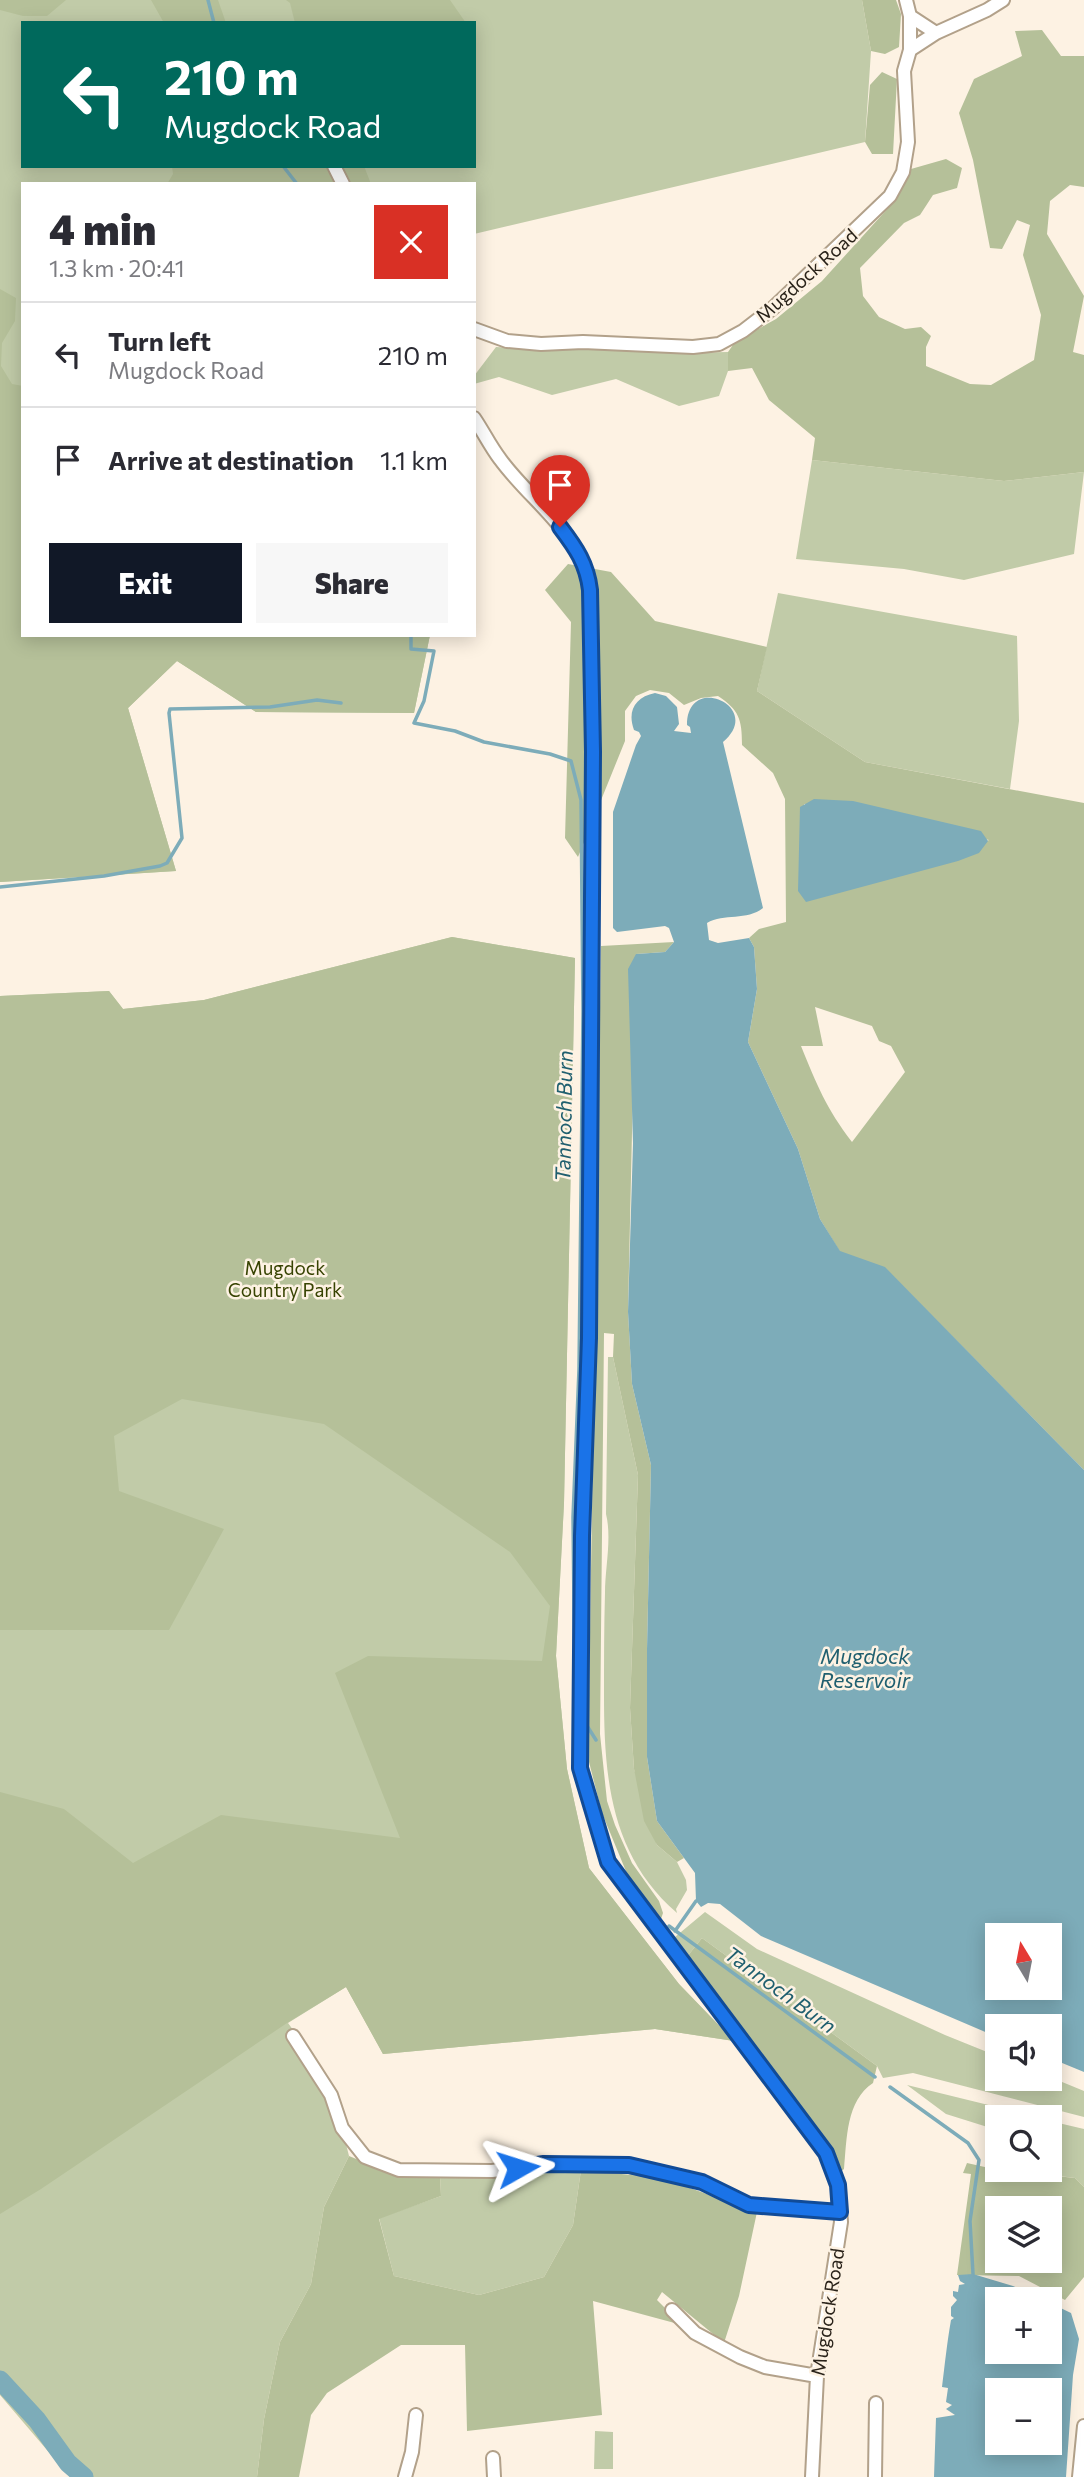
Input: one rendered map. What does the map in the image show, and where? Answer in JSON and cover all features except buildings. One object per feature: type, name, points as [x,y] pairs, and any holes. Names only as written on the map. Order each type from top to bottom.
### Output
[{"type":"street","name":"Mugdock Road","points":[[476,331],[507,341],[541,344],[583,342],[694,347],[719,344],[743,331],[773,308],[890,197],[903,172],[908,142],[904,71],[910,50],[910,16],[906,0]]},
{"type":"street","points":[[910,50],[936,33],[1003,0]]},
{"type":"street","points":[[910,16],[936,33]]},
{"type":"street","name":"Mugdock Road","points":[[476,421],[500,459],[580,553],[587,570],[590,590],[593,752],[589,1338],[582,1536],[580,1768],[608,1862],[826,2153],[838,2185],[841,2222],[817,2376],[812,2477]]},
{"type":"street","points":[[293,2036],[331,2095],[342,2128],[349,2138],[365,2157],[399,2170],[492,2171],[544,2164],[629,2165],[702,2182],[749,2205],[840,2212]]},
{"type":"street","points":[[673,2310],[695,2333],[740,2357],[765,2367],[817,2376]]},
{"type":"street","points":[[875,2477],[876,2403]]},
{"type":"street","points":[[405,2477],[412,2452],[416,2416]]},
{"type":"street","points":[[1079,2477],[1084,2426]]},
{"type":"street","points":[[493,2458],[494,2477]]},
{"type":"green space","points":[[0,0],[862,0],[871,51],[865,142],[476,234],[476,182],[21,182],[21,637],[430,637],[414,713],[256,712],[177,661],[128,708],[176,871],[0,882]]},
{"type":"green space","points":[[0,0],[66,0],[47,16],[23,16],[0,10]]},
{"type":"green space","points":[[151,0],[218,0],[225,21],[163,21]]},
{"type":"green space","points":[[286,0],[450,0],[465,21],[294,21],[290,3]]},
{"type":"green space","points":[[862,0],[896,0],[901,14],[899,47],[885,54],[871,51]]},
{"type":"green space","points":[[1042,30],[1061,56],[1084,56],[1084,187],[1070,185],[1050,201],[1047,234],[1084,296],[1073,352],[1084,355],[1084,472],[1004,481],[812,460],[815,438],[769,400],[752,368],[728,371],[728,352],[735,342],[776,319],[822,281],[890,206],[911,169],[946,159],[962,168],[957,188],[933,195],[920,215],[904,223],[860,268],[863,296],[879,317],[905,329],[921,327],[931,336],[926,347],[926,366],[970,384],[991,385],[1034,360],[1041,315],[1023,255],[1030,225],[1017,220],[1002,249],[990,248],[973,160],[959,113],[974,79],[1022,56],[1015,31]]},
{"type":"green space","points":[[882,72],[897,79],[893,154],[872,154],[865,142],[870,85]]},
{"type":"green space","points":[[172,168],[365,168],[370,182],[168,182],[173,174]]},
{"type":"green space","points":[[0,289],[16,298],[15,321],[2,343],[1,366],[12,384],[21,386],[21,637],[430,637],[414,713],[256,712],[177,661],[128,708],[176,871],[0,882]]},
{"type":"green space","points":[[585,345],[676,353],[728,352],[728,371],[719,396],[679,406],[616,379],[552,395],[499,377],[476,383],[476,373],[496,347],[534,349]]},
{"type":"green space","points":[[812,460],[1004,481],[1084,472],[1074,554],[964,580],[904,569],[796,559]]},
{"type":"green space","points":[[568,564],[611,572],[655,621],[767,647],[757,691],[865,762],[1084,803],[1084,1470],[885,1268],[840,1252],[820,1219],[798,1149],[748,1042],[757,989],[754,947],[749,938],[759,929],[786,922],[785,799],[773,773],[742,745],[740,722],[731,706],[718,696],[701,698],[684,705],[669,693],[650,690],[636,696],[625,711],[625,741],[578,857],[565,838],[571,622],[545,590]],"holes":[[[804,804],[845,805],[989,840],[948,860],[803,897]],[[815,1007],[872,1026],[879,1041],[891,1046],[905,1072],[852,1142],[823,1096],[801,1046],[823,1046]]]},
{"type":"green space","points":[[778,593],[1017,636],[1019,721],[1010,789],[865,762],[757,691]]},
{"type":"green space","name":"Mugdock Country Park","points":[[452,937],[575,958],[564,1503],[556,1656],[567,1769],[589,1868],[679,1984],[734,2041],[655,2029],[383,2054],[346,1987],[288,2023],[330,2080],[349,2156],[324,2207],[311,2284],[280,2342],[264,2419],[257,2477],[70,2477],[0,2395],[0,996],[109,991],[123,1009],[204,1000]]},
{"type":"green space","name":"Mugdock Country Park","points":[[452,937],[575,958],[564,1503],[556,1656],[567,1769],[589,1868],[679,1984],[734,2041],[655,2029],[383,2054],[346,1987],[287,2023],[0,2214],[0,1792],[64,1809],[133,1863],[221,1815],[400,1838],[335,1673],[368,1656],[542,1661],[550,1606],[510,1552],[324,1424],[182,1399],[114,1436],[119,1491],[224,1529],[169,1630],[0,1630],[0,996],[109,991],[123,1009],[204,1000]]},
{"type":"green space","points":[[674,942],[665,952],[636,954],[628,1312],[632,1384],[651,1465],[647,1757],[657,1821],[684,1858],[677,1862],[657,1845],[644,1821],[634,1769],[630,1708],[638,1475],[613,1357],[614,1334],[604,1333],[600,1734],[607,1801],[632,1863],[659,1901],[663,1913],[660,1922],[630,1881],[602,1813],[588,1758],[601,946]]},
{"type":"green space","points":[[608,1357],[613,1357],[638,1475],[630,1708],[634,1769],[657,1845],[677,1862],[686,1880],[687,1890],[676,1909],[677,1913],[637,1866],[624,1840],[609,1784],[604,1725]]},
{"type":"green space","points":[[705,1912],[757,1949],[985,2051],[985,2091],[1062,2091],[1062,2082],[1084,2091],[1084,2117],[1062,2111],[1062,2105],[1037,2105],[913,2073],[883,2078],[877,2066],[702,1938],[686,1958],[675,1937]]},
{"type":"green space","points":[[702,1938],[877,2066],[873,2083],[864,2091],[853,2110],[847,2133],[844,2169],[837,2175],[686,1958]]},
{"type":"green space","points":[[907,2085],[988,2105],[985,2105],[985,2126],[946,2114]]},
{"type":"green space","points":[[1062,2124],[1084,2129],[1084,2187],[1075,2178],[1062,2176]]},
{"type":"green space","points":[[349,2156],[398,2176],[440,2175],[441,2196],[379,2219],[394,2276],[479,2295],[544,2277],[573,2225],[581,2170],[662,2178],[757,2212],[739,2296],[724,2343],[662,2292],[657,2300],[682,2325],[593,2301],[602,2415],[467,2431],[465,2345],[401,2345],[327,2393],[311,2415],[299,2477],[257,2477],[264,2419],[280,2342],[311,2284],[324,2207]]},
{"type":"green space","points":[[967,2163],[985,2167],[985,2182],[1062,2182],[1062,2177],[1075,2178],[1084,2187],[1084,2277],[1065,2300],[1062,2298],[1062,2287],[1040,2287],[1019,2276],[957,2275],[971,2174],[963,2173]]},
{"type":"green space","points":[[581,2170],[573,2225],[544,2277],[479,2295],[394,2276],[379,2218],[441,2196],[440,2175]]},
{"type":"green space","points":[[595,2431],[613,2432],[613,2469],[594,2469]]},
{"type":"water","name":"Mugdock Reservoir","points":[[655,693],[666,696],[677,707],[679,724],[674,731],[691,733],[687,725],[690,709],[699,700],[721,700],[730,707],[735,717],[734,729],[723,742],[763,908],[750,914],[707,923],[709,940],[718,943],[749,938],[754,947],[757,989],[748,1042],[798,1149],[820,1219],[840,1251],[885,1267],[1084,1470],[1084,2072],[1062,2063],[1062,2014],[985,2014],[985,2032],[761,1936],[720,1904],[708,1903],[701,1907],[696,1901],[695,1873],[657,1821],[647,1757],[651,1465],[632,1384],[628,1312],[633,1143],[628,969],[636,954],[665,952],[674,942],[669,928],[665,926],[617,932],[613,928],[613,812],[641,736],[634,730],[632,711],[642,698]]},
{"type":"water","points":[[814,799],[853,801],[981,831],[988,841],[979,853],[958,861],[806,902],[798,891],[800,807]]},
{"type":"water","points":[[973,2274],[1015,2287],[985,2287],[985,2364],[1062,2364],[1062,2309],[1071,2313],[1079,2339],[1073,2375],[1066,2477],[934,2477],[936,2418],[955,2415],[946,2409],[952,2405],[946,2402],[948,2388],[942,2387],[951,2320],[954,2318],[951,2316],[951,2307],[957,2300],[953,2291],[958,2292],[959,2285],[965,2284],[960,2281],[958,2275]]},
{"type":"waterway","name":"Tannoch Burn","points":[[208,0],[213,21]]},
{"type":"waterway","name":"Tannoch Burn","points":[[285,168],[295,182]]},
{"type":"waterway","name":"Tannoch Burn","points":[[411,637],[411,649],[434,651],[424,701],[414,723],[571,761],[581,800],[583,1011],[579,1369],[573,1517],[575,1698]]},
{"type":"waterway","points":[[0,887],[104,876],[167,863],[182,838],[170,709],[270,707],[317,700],[341,703]]},
{"type":"waterway","name":"Tannoch Burn","points":[[584,1721],[596,1740]]},
{"type":"waterway","points":[[675,1931],[696,1901]]},
{"type":"waterway","name":"Tannoch Burn","points":[[669,1926],[875,2077]]},
{"type":"waterway","name":"Tannoch Burn","points":[[890,2087],[968,2143],[979,2160],[970,2221],[973,2274]]},
{"type":"waterway","points":[[0,2380],[37,2420],[68,2463],[84,2477]]},
{"type":"route","points":[[518,2168],[544,2164],[629,2165],[702,2182],[749,2205],[840,2212],[838,2185],[826,2153],[608,1862],[580,1768],[582,1536],[589,1338],[593,752],[590,590],[587,570],[580,553],[560,527]]}]
